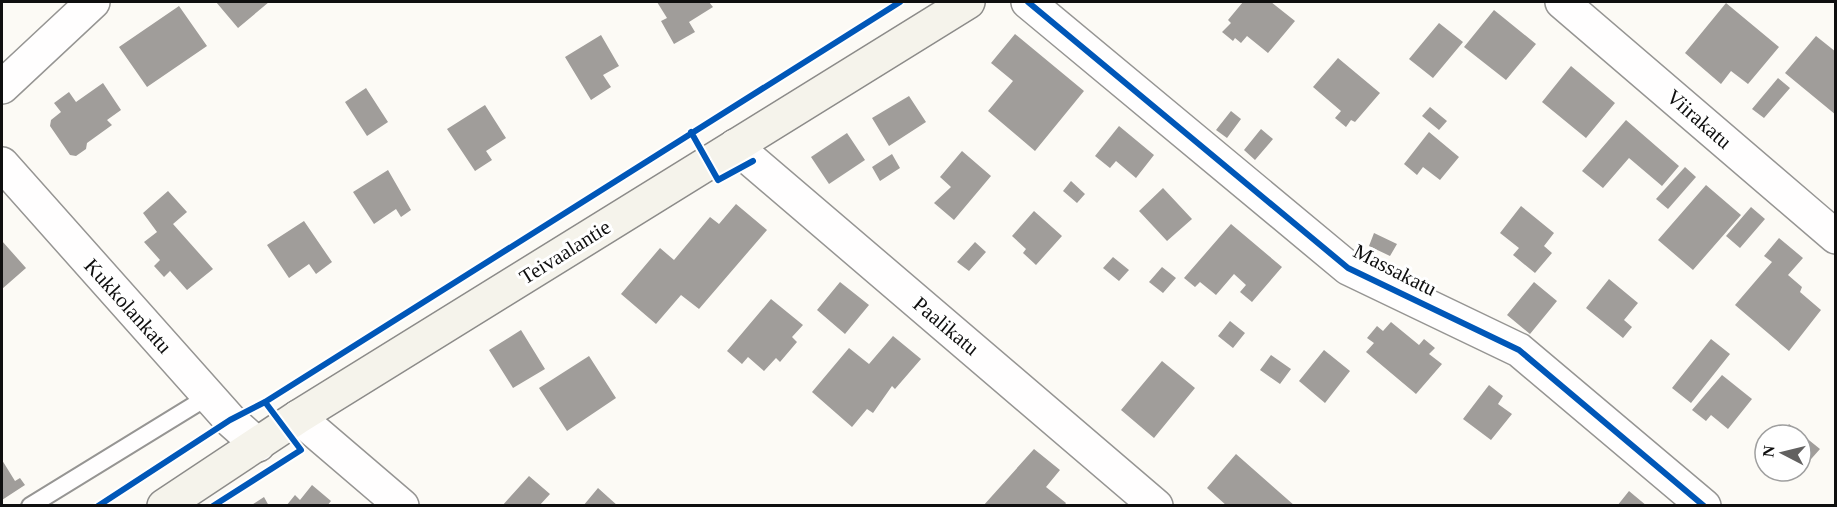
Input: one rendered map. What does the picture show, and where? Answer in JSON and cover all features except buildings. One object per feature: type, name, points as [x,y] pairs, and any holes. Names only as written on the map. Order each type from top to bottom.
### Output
[{"type":"main road","name":"Teivaalantie","points":[[164,506],[298,417],[969,2]]},
{"type":"street","points":[[2,87],[93,2]]},
{"type":"street","name":"Massakatu","points":[[1028,2],[1348,268],[1519,350],[1704,506]]},
{"type":"street","name":"Viirakatu","points":[[1562,2],[1836,237]]},
{"type":"street","name":"Paalikatu","points":[[735,146],[1156,506]]},
{"type":"street","name":"Kukkolankatu","points":[[2,164],[209,396],[258,445]]},
{"type":"street","points":[[298,417],[402,506]]},
{"type":"lane","points":[[30,506],[209,396]]},
{"type":"cycle path","points":[[98,506],[230,420],[265,402],[900,2]]},
{"type":"cycle path","points":[[1028,2],[1348,268],[1519,350],[1704,506]]},
{"type":"cycle path","points":[[691,132],[718,180],[753,161]]},
{"type":"cycle path","points":[[213,506],[301,450],[265,402]]}]
